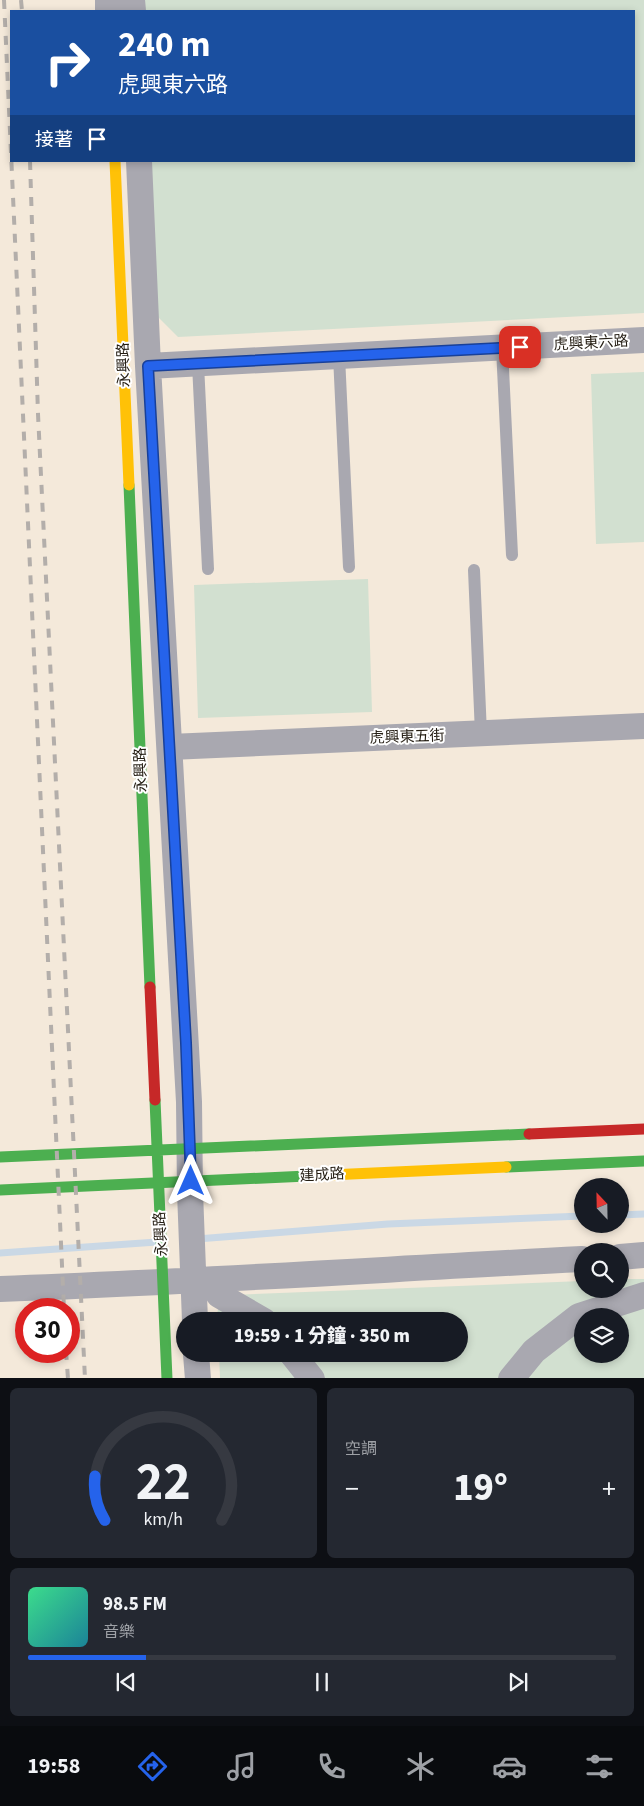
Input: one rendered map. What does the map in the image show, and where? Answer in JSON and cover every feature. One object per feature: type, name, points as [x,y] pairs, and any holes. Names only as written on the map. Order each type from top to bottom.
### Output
[{"type":"street","name":"永興路","points":[[115,162],[167,1378]]},
{"type":"street","name":"永興路","points":[[139,162],[148,366],[191,1149],[195,1312]]},
{"type":"street","name":"虎興東六路","points":[[148,366],[644,340]]},
{"type":"street","name":"虎興東五街","points":[[170,747],[644,726]]},
{"type":"street","points":[[0,1157],[644,1129]]},
{"type":"street","name":"建成路","points":[[0,1190],[158,1182],[191,1187],[644,1161]]},
{"type":"street","points":[[629,1256],[644,1255]]},
{"type":"street","points":[[0,1289],[193,1273],[574,1259]]},
{"type":"street","points":[[219,1295],[248,1312]]},
{"type":"street","points":[[510,1378],[534,1351],[579,1316],[644,1295]]},
{"type":"street","points":[[197,1362],[198,1378]]},
{"type":"street","points":[[299,1362],[312,1378]]},
{"type":"lane","points":[[502,348],[512,556]]},
{"type":"lane","points":[[339,356],[349,567]]},
{"type":"lane","points":[[198,364],[208,569]]},
{"type":"lane","points":[[474,570],[481,734]]},
{"type":"green space","points":[[143,0],[644,0],[644,313],[178,337],[154,313],[149,162],[635,162],[635,10],[144,10]]},
{"type":"green space","points":[[644,372],[644,542],[596,544],[591,374]]},
{"type":"green space","points":[[368,579],[372,712],[198,718],[194,585]]},
{"type":"green space","points":[[629,1279],[644,1279],[644,1378],[220,1378],[219,1362],[468,1362],[468,1312],[218,1312],[220,1305],[232,1295],[574,1281],[574,1298],[629,1298]]},
{"type":"waterway","points":[[629,1215],[644,1214]]},
{"type":"waterway","points":[[197,1239],[388,1224],[574,1216]]},
{"type":"waterway","points":[[0,1253],[157,1242]]},
{"type":"railway","points":[[4,0],[10,131]]},
{"type":"railway","points":[[21,0],[22,10]]},
{"type":"railway","points":[[11,162],[63,1298]]},
{"type":"railway","points":[[30,162],[38,414],[85,1378]]},
{"type":"railway","points":[[67,1363],[68,1378]]},
{"type":"traffic: fast","points":[[129,485],[150,987]]},
{"type":"traffic: fast","points":[[155,1100],[167,1378]]},
{"type":"traffic: fast","points":[[0,1157],[529,1134]]},
{"type":"traffic: fast","points":[[506,1167],[644,1161]]},
{"type":"traffic: fast","points":[[0,1190],[307,1176]]},
{"type":"traffic: slow","points":[[115,162],[129,485]]},
{"type":"traffic: slow","points":[[307,1176],[506,1167]]},
{"type":"traffic: jam","points":[[150,987],[155,1100]]},
{"type":"traffic: jam","points":[[529,1134],[644,1129]]},
{"type":"route","points":[[191,1181],[186,1043],[148,366],[520,347]]}]
